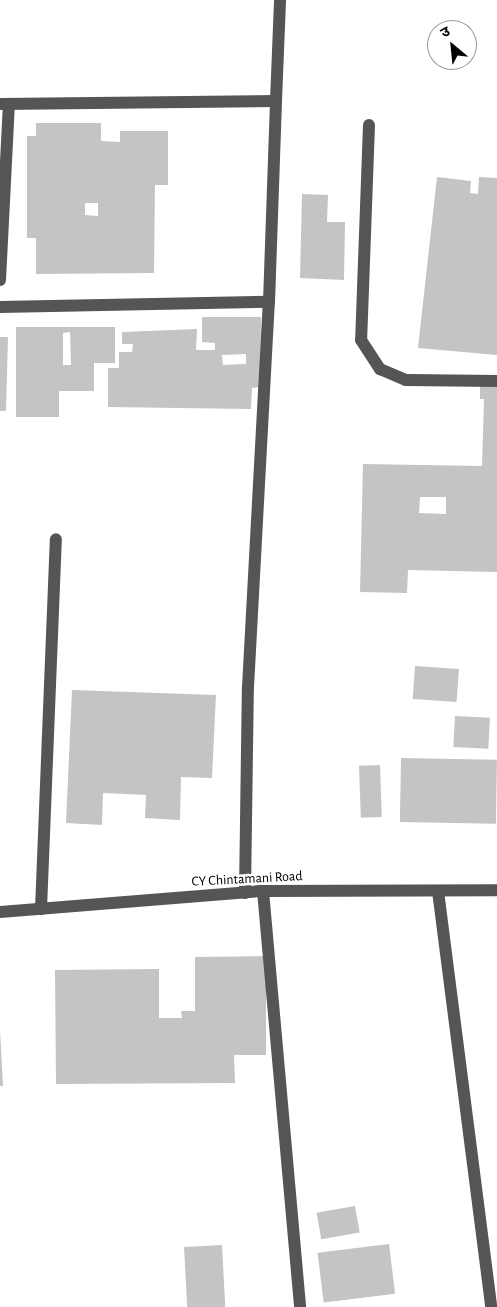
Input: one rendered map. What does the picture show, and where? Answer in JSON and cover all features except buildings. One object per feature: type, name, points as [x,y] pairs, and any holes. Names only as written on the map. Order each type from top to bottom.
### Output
[{"type":"street","points":[[245,893],[248,687],[269,302],[280,0]]},
{"type":"street","points":[[0,280],[4,104],[276,101]]},
{"type":"street","points":[[369,125],[361,340],[380,369],[406,380],[497,381]]},
{"type":"street","points":[[0,307],[269,302]]},
{"type":"street","points":[[41,909],[56,539]]},
{"type":"street","points":[[438,890],[491,1307]]},
{"type":"street","name":"CY Chintamani Road","points":[[0,912],[262,891],[497,890]]},
{"type":"street","points":[[262,891],[300,1307]]}]
